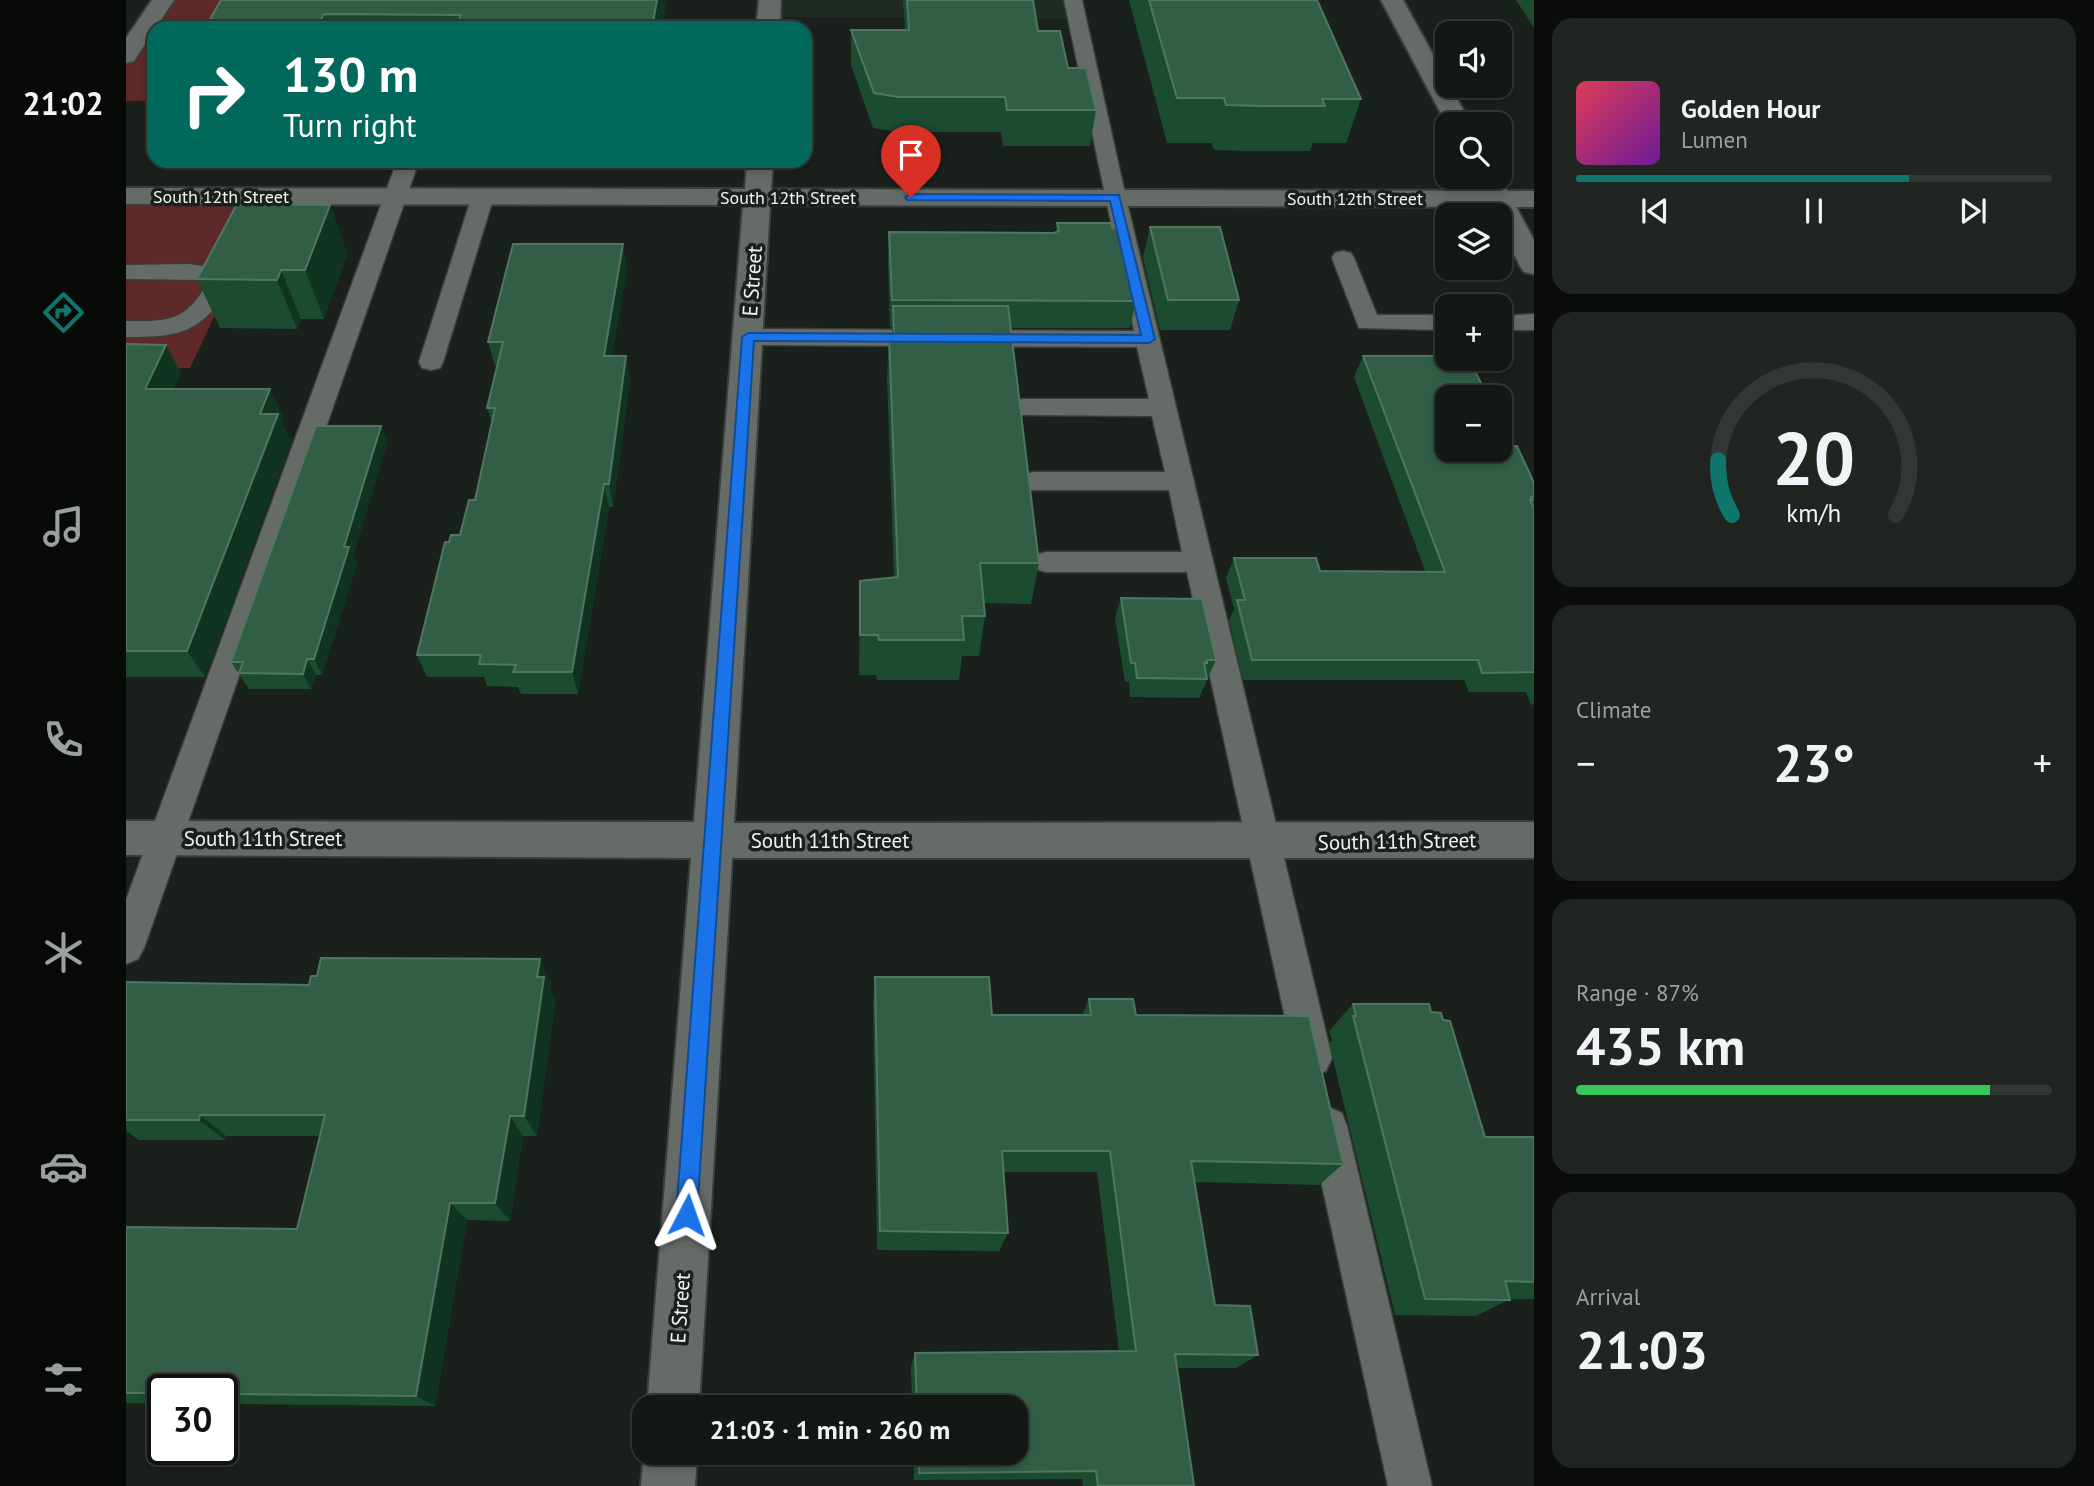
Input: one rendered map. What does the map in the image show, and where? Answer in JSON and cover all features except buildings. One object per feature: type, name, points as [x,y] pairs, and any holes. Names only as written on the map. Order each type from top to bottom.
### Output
[{"type":"street","points":[[149,21],[163,0]]},
{"type":"street","points":[[768,21],[770,0]]},
{"type":"street","points":[[1392,0],[1453,112]]},
{"type":"street","points":[[126,57],[147,25]]},
{"type":"street","name":"South 12th Street","points":[[126,196],[483,196],[758,179],[1115,198],[1455,189]]},
{"type":"street","name":"E Street","points":[[674,1395],[758,179]]},
{"type":"street","points":[[1494,189],[1534,266]]},
{"type":"street","name":"South 12th Street","points":[[1497,189],[1534,199]]},
{"type":"street","name":"South 11th Street","points":[[126,838],[1265,842],[1534,840]]},
{"type":"street","points":[[668,1486],[669,1465]]},
{"type":"lane","points":[[1073,0],[1115,198],[1265,842],[1410,1486]]},
{"type":"lane","points":[[126,948],[405,168]]},
{"type":"lane","points":[[431,362],[483,196]]},
{"type":"lane","points":[[1343,258],[1368,323],[1435,323]]},
{"type":"lane","points":[[126,272],[189,271],[214,274],[217,286],[207,307],[189,324],[165,329],[126,328]]},
{"type":"lane","points":[[1512,323],[1534,322]]},
{"type":"lane","points":[[748,337],[1149,339]]},
{"type":"lane","points":[[1023,407],[1164,408]]},
{"type":"lane","points":[[1034,481],[1181,481]]},
{"type":"lane","points":[[1046,562],[1200,562]]},
{"type":"shaded area","points":[[163,0],[466,0],[458,21],[149,21]]},
{"type":"shaded area","points":[[770,0],[1073,0],[1077,19],[769,17]]},
{"type":"shaded area","points":[[147,25],[147,101],[126,101],[126,57]]},
{"type":"shaded area","points":[[126,196],[271,196],[190,368],[126,368]]},
{"type":"route","points":[[687,1215],[748,337],[1149,339],[1115,198],[911,197]]}]
